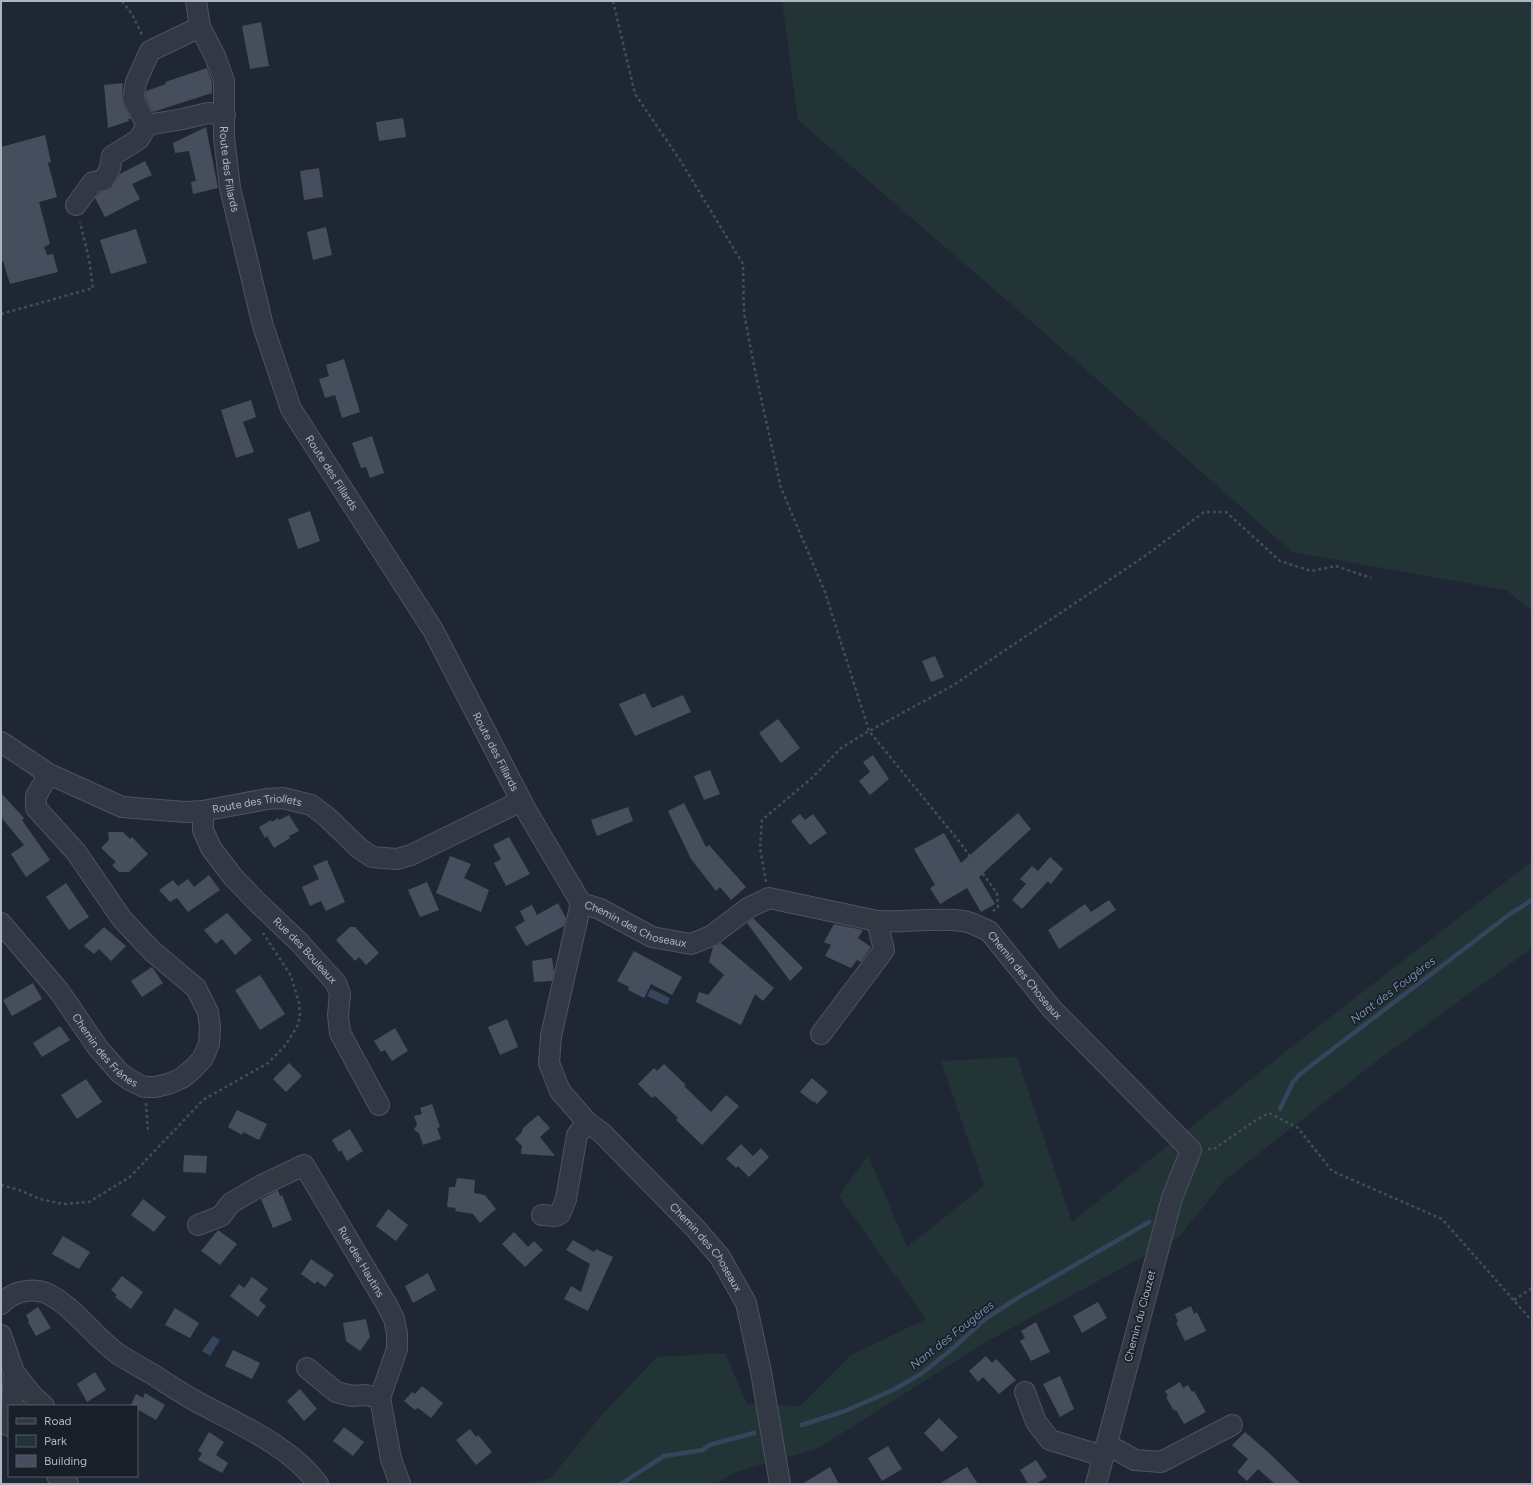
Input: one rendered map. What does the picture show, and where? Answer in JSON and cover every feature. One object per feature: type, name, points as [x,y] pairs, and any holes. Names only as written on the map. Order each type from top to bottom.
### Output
[{"type":"street","name":"Route des Fillards","points":[[196,1],[200,27],[215,56],[224,81],[224,137],[230,188],[263,326],[291,409],[433,630],[522,801],[581,903]]},
{"type":"street","points":[[147,125],[133,100],[136,82],[150,51],[200,27]]},
{"type":"street","points":[[147,125],[208,113],[225,115]]},
{"type":"street","points":[[76,205],[93,182],[104,180],[110,168],[112,156],[139,139],[147,125]]},
{"type":"street","name":"Route des Triollets","points":[[1,742],[49,774],[122,806],[185,812],[203,811],[267,799],[283,798],[297,800],[311,805],[327,817],[359,848],[372,857],[397,859],[430,847],[522,801]]},
{"type":"street","name":"Chemin des Frênes","points":[[1,923],[59,991],[98,1048],[120,1073],[130,1080],[144,1087],[156,1087],[168,1084],[182,1078],[203,1058],[209,1044],[210,1027],[208,1012],[196,988],[152,951],[122,919],[76,852],[36,808],[36,796],[49,774]]},
{"type":"street","name":"Rue des Bouleaux","points":[[203,811],[203,830],[211,848],[233,877],[299,942],[336,983],[340,994],[338,1015],[340,1033],[379,1105]]},
{"type":"street","name":"Chemin des Choseaux","points":[[780,1484],[761,1372],[746,1303],[720,1257],[689,1222],[602,1132],[587,1122],[560,1091],[549,1063],[551,1036],[581,903],[600,909],[652,937],[691,944],[711,936],[748,908],[769,898],[877,921],[893,922],[950,920],[965,921],[976,925],[989,931],[1052,1009],[1191,1150]]},
{"type":"street","points":[[821,1034],[884,950],[877,921]]},
{"type":"street","points":[[542,1215],[556,1216],[560,1214],[566,1199],[576,1135],[587,1122]]},
{"type":"street","name":"Chemin du Clouzet","points":[[1096,1484],[1172,1198],[1191,1150]]},
{"type":"street","name":"Rue des Hautins","points":[[198,1225],[221,1216],[231,1203],[262,1185],[304,1165],[394,1319],[397,1332],[397,1349],[380,1398],[391,1460],[400,1484]]},
{"type":"street","points":[[1,1304],[15,1295],[30,1290],[46,1293],[56,1299],[118,1353],[192,1399],[269,1441],[295,1459],[318,1484]]},
{"type":"street","points":[[1,1335],[14,1372],[39,1401],[24,1405]]},
{"type":"street","points":[[307,1368],[336,1392],[352,1396],[365,1395],[380,1398]]},
{"type":"street","points":[[12,1405],[14,1372]]},
{"type":"street","points":[[1025,1392],[1036,1422],[1050,1440],[1105,1450],[1135,1460],[1161,1462],[1232,1425]]},
{"type":"street","points":[[58,1477],[68,1484]]},
{"type":"path","points":[[122,1],[132,14],[150,51]]},
{"type":"path","points":[[613,1],[635,94],[680,160],[743,264],[744,313],[755,371],[781,488],[825,592],[869,731],[958,840],[997,892],[998,907],[976,925]]},
{"type":"path","points":[[1,314],[94,288],[89,259],[76,205]]},
{"type":"path","points":[[769,898],[760,848],[762,820],[812,777],[841,748],[952,686],[1145,556],[1204,512],[1226,512],[1280,561],[1312,571],[1336,566],[1371,578]]},
{"type":"path","points":[[144,1087],[148,1133]]},
{"type":"path","points":[[1191,1150],[1214,1149],[1256,1120],[1269,1113],[1298,1128],[1332,1171],[1442,1219],[1532,1321]]},
{"type":"path","points":[[1514,1300],[1532,1288]]},
{"type":"green space","points":[[782,1],[1532,1],[1532,611],[1506,590],[1292,552],[1040,329],[798,120]]},
{"type":"green space","points":[[1532,861],[1532,948],[1378,1060],[1225,1180],[1179,1237],[984,1343],[817,1449],[736,1472],[715,1484],[523,1484],[551,1478],[599,1418],[657,1357],[725,1353],[747,1404],[800,1406],[851,1355],[926,1319],[839,1196],[868,1155],[907,1247],[984,1186],[941,1061],[1017,1057],[1072,1222],[1284,1053]]},
{"type":"water","points":[[651,989],[670,998],[667,1005],[647,996]]},
{"type":"water","points":[[213,1336],[220,1340],[210,1356],[202,1351]]},
{"type":"building","points":[[261,22],[269,66],[250,69],[242,26]]},
{"type":"building","points":[[207,68],[212,83],[212,93],[153,112],[145,97],[146,91],[166,84],[165,82]]},
{"type":"building","points":[[123,83],[123,104],[131,119],[108,128],[104,85]]},
{"type":"building","points":[[403,118],[406,137],[379,141],[376,122]]},
{"type":"building","points":[[206,127],[218,188],[193,194],[191,182],[196,181],[189,151],[175,153],[173,143]]},
{"type":"building","points":[[45,135],[51,162],[48,163],[57,197],[39,202],[50,244],[44,247],[47,255],[53,254],[58,272],[10,284],[3,261],[1,262],[1,147]]},
{"type":"building","points":[[145,161],[152,175],[132,184],[140,199],[105,217],[95,198],[100,192],[111,189],[120,174]]},
{"type":"building","points":[[319,168],[323,197],[304,200],[300,171]]},
{"type":"building","points":[[326,227],[332,255],[313,260],[307,232]]},
{"type":"building","points":[[136,229],[147,263],[111,274],[100,240]]},
{"type":"building","points":[[344,359],[360,412],[342,418],[335,395],[325,398],[319,379],[329,376],[326,365]]},
{"type":"building","points":[[251,400],[256,417],[243,422],[254,452],[236,458],[221,410]]},
{"type":"building","points":[[372,436],[384,473],[370,478],[366,467],[361,468],[352,443]]},
{"type":"building","points":[[310,511],[320,541],[298,549],[288,519]]},
{"type":"building","points":[[935,656],[944,677],[931,682],[922,661]]},
{"type":"building","points":[[645,693],[652,708],[683,695],[691,712],[635,736],[619,704]]},
{"type":"building","points":[[778,719],[800,748],[781,763],[759,733]]},
{"type":"building","points":[[873,755],[889,779],[870,795],[859,781],[870,772],[863,762]]},
{"type":"building","points":[[710,770],[720,794],[704,800],[694,776]]},
{"type":"building","points":[[1,793],[24,818],[22,820],[50,860],[26,877],[11,854],[24,845],[1,817]]},
{"type":"building","points":[[684,803],[706,847],[709,845],[746,887],[731,900],[720,887],[716,891],[691,859],[668,811]]},
{"type":"building","points":[[628,807],[633,821],[597,836],[591,820]]},
{"type":"building","points":[[1018,813],[1031,829],[979,877],[995,904],[981,912],[967,888],[940,904],[930,888],[935,885],[914,849],[944,833],[961,863]]},
{"type":"building","points":[[800,814],[805,820],[813,814],[827,833],[810,845],[791,821]]},
{"type":"building","points":[[289,815],[299,831],[289,836],[290,838],[274,848],[267,836],[265,838],[259,827],[271,820],[272,822],[278,818],[279,820]]},
{"type":"building","points":[[108,832],[123,832],[130,839],[132,837],[148,854],[129,872],[119,872],[112,865],[116,862],[101,848],[109,840]]},
{"type":"building","points":[[509,837],[530,874],[506,886],[494,863],[501,859],[493,845]]},
{"type":"building","points":[[450,856],[471,864],[464,878],[489,890],[481,912],[436,893]]},
{"type":"building","points":[[1050,857],[1063,869],[1051,884],[1048,881],[1022,909],[1012,900],[1026,884],[1020,879],[1032,866],[1038,871]]},
{"type":"building","points":[[327,860],[345,902],[326,911],[321,901],[310,906],[302,887],[319,879],[313,866]]},
{"type":"building","points":[[209,875],[220,890],[188,912],[177,898],[170,902],[159,890],[173,880],[178,886],[188,879],[194,887]]},
{"type":"building","points":[[427,882],[439,910],[420,917],[408,890]]},
{"type":"building","points":[[66,883],[89,917],[69,930],[46,897]]},
{"type":"building","points":[[1109,900],[1116,910],[1059,949],[1048,930],[1085,904],[1091,912]]},
{"type":"building","points":[[558,903],[566,918],[564,926],[526,946],[515,927],[525,921],[520,911],[532,905],[537,915]]},
{"type":"building","points":[[227,913],[252,940],[235,955],[222,939],[216,944],[204,930]]},
{"type":"building","points":[[753,918],[803,968],[790,981],[747,923]]},
{"type":"building","points":[[834,924],[863,930],[858,938],[871,947],[861,962],[857,960],[851,968],[825,956],[831,945],[824,942]]},
{"type":"building","points":[[104,927],[126,946],[111,961],[99,949],[94,954],[84,946]]},
{"type":"building","points":[[350,927],[355,927],[379,953],[366,965],[359,957],[355,961],[336,940]]},
{"type":"building","points":[[721,943],[774,988],[763,1001],[755,994],[741,1025],[696,1002],[699,992],[708,995],[724,975],[709,962],[713,947]]},
{"type":"building","points":[[634,951],[682,977],[672,995],[651,984],[644,998],[628,990],[629,987],[617,981]]},
{"type":"building","points":[[552,958],[554,972],[552,981],[534,982],[532,961]]},
{"type":"building","points":[[152,967],[163,983],[142,997],[131,981]]},
{"type":"building","points":[[260,975],[285,1014],[260,1030],[235,990]]},
{"type":"building","points":[[33,983],[42,999],[12,1016],[3,1000]]},
{"type":"building","points":[[507,1019],[518,1047],[500,1055],[488,1027]]},
{"type":"building","points":[[60,1026],[70,1040],[42,1057],[33,1043]]},
{"type":"building","points":[[395,1028],[408,1051],[392,1061],[385,1050],[381,1052],[374,1041]]},
{"type":"building","points":[[289,1063],[302,1076],[286,1092],[273,1079]]},
{"type":"building","points":[[664,1064],[711,1112],[726,1095],[739,1106],[702,1145],[676,1120],[678,1118],[655,1096],[652,1098],[638,1084],[654,1068],[657,1071]]},
{"type":"building","points":[[812,1078],[828,1092],[817,1104],[800,1092]]},
{"type":"building","points":[[86,1079],[102,1102],[77,1119],[61,1095]]},
{"type":"building","points":[[432,1104],[440,1127],[437,1128],[441,1139],[423,1145],[419,1133],[414,1130],[417,1124],[414,1116],[422,1114],[420,1108]]},
{"type":"building","points":[[237,1110],[267,1124],[259,1140],[243,1132],[242,1135],[228,1127]]},
{"type":"building","points":[[538,1115],[550,1128],[540,1137],[555,1156],[521,1154],[522,1146],[515,1139],[522,1132],[523,1128]]},
{"type":"building","points":[[350,1129],[363,1151],[347,1161],[341,1150],[339,1152],[332,1140]]},
{"type":"building","points":[[741,1144],[753,1156],[761,1148],[769,1157],[749,1177],[738,1166],[736,1168],[726,1159]]},
{"type":"building","points":[[184,1155],[207,1156],[206,1173],[183,1172]]},
{"type":"building","points":[[457,1178],[475,1180],[474,1193],[485,1195],[496,1209],[480,1223],[473,1214],[455,1211],[456,1208],[447,1207],[449,1187],[455,1187]]},
{"type":"building","points":[[278,1190],[280,1196],[282,1195],[292,1220],[273,1228],[261,1199]]},
{"type":"building","points":[[143,1199],[166,1217],[154,1232],[131,1215]]},
{"type":"building","points":[[388,1209],[408,1225],[396,1241],[376,1226]]},
{"type":"building","points":[[218,1230],[237,1244],[220,1265],[201,1251]]},
{"type":"building","points":[[514,1232],[528,1247],[534,1241],[543,1250],[525,1267],[502,1244]]},
{"type":"building","points":[[63,1236],[90,1252],[79,1269],[52,1254]]},
{"type":"building","points":[[573,1240],[594,1252],[596,1249],[613,1257],[588,1311],[564,1299],[571,1286],[581,1292],[590,1264],[566,1250]]},
{"type":"building","points":[[311,1259],[334,1275],[325,1287],[317,1281],[315,1284],[301,1274]]},
{"type":"building","points":[[428,1273],[436,1290],[413,1303],[405,1286]]},
{"type":"building","points":[[122,1276],[143,1292],[131,1309],[115,1297],[117,1295],[111,1290]]},
{"type":"building","points":[[252,1277],[268,1289],[259,1300],[266,1306],[258,1317],[230,1296],[239,1284],[244,1288]]},
{"type":"building","points":[[1098,1302],[1107,1318],[1082,1333],[1073,1316]]},
{"type":"building","points":[[1191,1306],[1194,1314],[1197,1312],[1206,1331],[1185,1341],[1176,1323],[1178,1322],[1175,1314]]},
{"type":"building","points":[[38,1307],[51,1328],[36,1336],[28,1322],[29,1321],[26,1315]]},
{"type":"building","points":[[175,1308],[199,1323],[190,1338],[165,1325]]},
{"type":"building","points":[[366,1319],[370,1337],[360,1351],[346,1341],[343,1323]]},
{"type":"building","points":[[1036,1322],[1050,1352],[1031,1361],[1020,1341],[1025,1338],[1021,1331]]},
{"type":"building","points":[[233,1350],[260,1363],[252,1379],[225,1366]]},
{"type":"building","points":[[986,1356],[992,1363],[996,1359],[1016,1380],[999,1394],[983,1377],[978,1382],[969,1371]]},
{"type":"building","points":[[95,1372],[106,1390],[87,1402],[77,1384]]},
{"type":"building","points":[[1060,1376],[1074,1409],[1060,1417],[1043,1384]]},
{"type":"building","points":[[1180,1382],[1183,1388],[1188,1385],[1192,1392],[1194,1391],[1206,1412],[1184,1424],[1176,1410],[1174,1411],[1166,1397],[1168,1396],[1165,1391]]},
{"type":"building","points":[[422,1386],[443,1403],[431,1418],[418,1408],[415,1410],[404,1401],[412,1392],[415,1394]]},
{"type":"building","points":[[300,1389],[317,1409],[304,1421],[287,1401]]},
{"type":"building","points":[[145,1393],[165,1405],[156,1420],[138,1410],[138,1405],[131,1405],[136,1394],[143,1398]]},
{"type":"building","points":[[939,1418],[958,1437],[942,1452],[924,1433]]},
{"type":"building","points":[[344,1427],[364,1442],[353,1456],[333,1441]]},
{"type":"building","points":[[470,1429],[476,1437],[478,1435],[492,1452],[476,1465],[456,1440]]},
{"type":"building","points":[[209,1432],[224,1442],[216,1455],[228,1463],[222,1473],[198,1460],[202,1453],[198,1451]]},
{"type":"building","points":[[1245,1432],[1301,1484],[1275,1484],[1258,1469],[1247,1481],[1237,1472],[1248,1459],[1232,1445]]},
{"type":"building","points":[[888,1446],[902,1469],[882,1481],[868,1458]]},
{"type":"building","points":[[1036,1460],[1047,1477],[1036,1484],[1028,1484],[1020,1470]]},
{"type":"building","points":[[830,1467],[839,1484],[802,1484]]},
{"type":"building","points":[[967,1467],[978,1484],[939,1484]]},
{"type":"waterway","name":"Nant des Fougères","points":[[1280,1109],[1293,1082],[1300,1074],[1510,914],[1532,900]]},
{"type":"waterway","name":"Nant des Fougères","points":[[802,1425],[845,1411],[893,1390],[921,1374],[951,1350],[985,1319],[1016,1299],[1149,1222]]},
{"type":"waterway","name":"Nant des Fougères","points":[[621,1484],[664,1456],[703,1450],[709,1445],[754,1433]]}]
